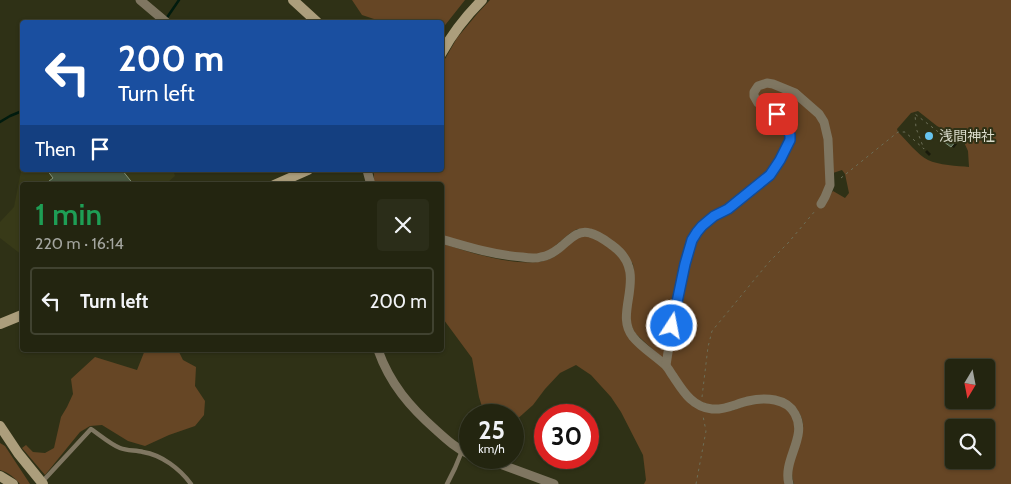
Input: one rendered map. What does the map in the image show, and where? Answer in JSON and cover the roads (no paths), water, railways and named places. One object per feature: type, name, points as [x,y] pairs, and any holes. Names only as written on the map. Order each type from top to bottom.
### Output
[{"type":"main road","points":[[293,0],[315,20]]},
{"type":"main road","points":[[444,46],[482,0]]},
{"type":"main road","points":[[281,182],[303,172]]},
{"type":"main road","points":[[0,324],[20,316]]},
{"type":"main road","points":[[0,426],[18,453],[43,483]]},
{"type":"main road","points":[[0,476],[13,484]]},
{"type":"street","points":[[140,0],[164,20]]},
{"type":"street","points":[[666,365],[675,308],[692,240],[702,226],[714,216],[728,209],[770,175],[790,140],[788,129],[777,114],[755,100],[754,92],[758,86],[773,84],[795,93],[819,114],[824,122],[828,139],[830,185],[821,204]]},
{"type":"street","points":[[444,240],[491,254],[538,258],[550,254],[579,233],[588,232],[601,237],[616,248],[629,266],[631,282],[626,314],[632,336],[666,365],[692,402],[710,409],[719,409],[729,408],[748,401],[771,399],[778,400],[792,408],[798,424],[798,434],[789,465],[789,484]]},
{"type":"street","points":[[379,352],[385,369],[411,406],[451,444],[459,449]]},
{"type":"street","points":[[514,469],[554,484]]},
{"type":"lane","points":[[43,483],[91,429],[121,448],[146,452],[160,457],[180,472],[191,484]]},
{"type":"lane","points":[[447,484],[459,464]]},
{"type":"waterway","points":[[166,19],[179,0]]},
{"type":"waterway","points":[[0,122],[20,112]]},
{"type":"place","name":"浅間神社","points":[[929,136]]}]
